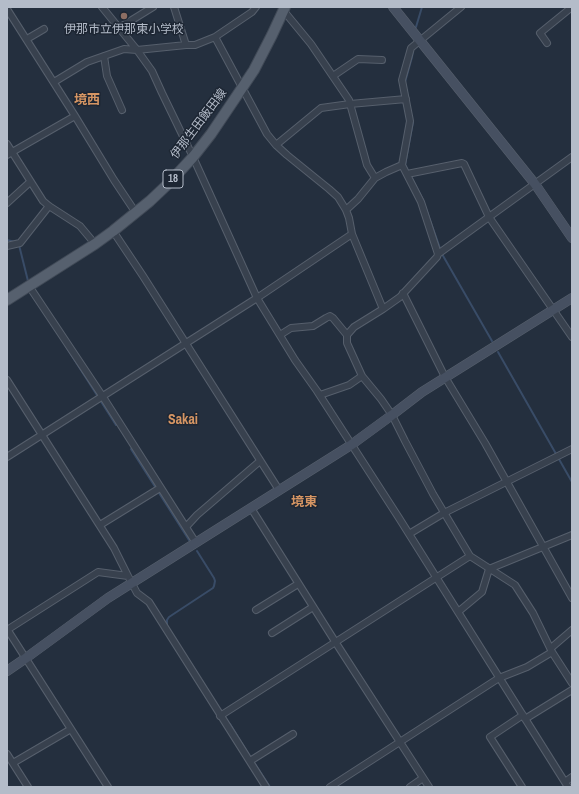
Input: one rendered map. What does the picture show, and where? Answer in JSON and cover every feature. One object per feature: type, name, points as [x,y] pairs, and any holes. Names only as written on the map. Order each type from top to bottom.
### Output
[{"type":"main road","name":"伊那生田飯田線","points":[[7,300],[95,244],[136,213],[169,183],[193,157],[211,134],[254,70],[284,9]]},
{"type":"street","points":[[102,7],[152,71],[257,298],[295,360],[320,395],[409,534],[567,785],[572,777]]},
{"type":"street","points":[[119,28],[153,7]]},
{"type":"street","points":[[174,7],[186,45]]},
{"type":"street","points":[[54,82],[87,62],[124,50],[195,45],[215,37],[252,12],[256,7]]},
{"type":"street","points":[[393,7],[534,184],[572,238]]},
{"type":"street","points":[[440,253],[409,174],[402,165],[410,121],[402,80],[411,48],[461,7]]},
{"type":"street","points":[[548,42],[540,33],[572,7]]},
{"type":"street","points":[[284,9],[311,44],[349,100],[366,165],[375,178]]},
{"type":"street","points":[[8,12],[27,39],[136,213]]},
{"type":"street","points":[[27,39],[44,28]]},
{"type":"street","points":[[215,37],[267,134],[276,145],[338,197],[346,210],[352,234],[383,309]]},
{"type":"street","points":[[104,56],[107,76],[122,110]]},
{"type":"street","points":[[333,76],[358,59],[382,60]]},
{"type":"street","points":[[276,145],[321,108],[406,99]]},
{"type":"street","points":[[10,154],[75,116]]},
{"type":"street","points":[[7,144],[10,154],[43,201],[80,226],[95,244]]},
{"type":"street","points":[[347,335],[354,327],[400,297],[440,253],[572,157]]},
{"type":"street","points":[[409,174],[462,163],[464,164],[489,217],[572,337]]},
{"type":"street","points":[[346,210],[358,199],[375,178],[402,165]]},
{"type":"street","points":[[7,203],[30,182]]},
{"type":"street","points":[[7,246],[19,243],[49,206]]},
{"type":"street","points":[[112,231],[143,276],[278,490]]},
{"type":"street","points":[[8,454],[42,435],[186,344],[352,234]]},
{"type":"street","points":[[30,286],[158,489],[196,543]]},
{"type":"street","points":[[403,293],[445,377],[507,482],[572,598]]},
{"type":"street","points":[[7,671],[108,598],[130,580],[196,543],[351,445],[422,392],[572,298]]},
{"type":"street","points":[[280,335],[291,328],[310,327],[330,316],[333,318],[347,335],[347,344],[362,376],[392,415],[433,494],[470,556],[515,585],[533,613],[552,650],[572,683]]},
{"type":"street","points":[[320,395],[349,385],[362,376]]},
{"type":"street","points":[[7,380],[100,525],[114,548],[137,593],[148,602],[222,714],[266,787]]},
{"type":"street","points":[[409,534],[444,513],[572,449]]},
{"type":"street","points":[[186,528],[197,515],[260,461]]},
{"type":"street","points":[[100,525],[158,489]]},
{"type":"street","points":[[251,508],[298,584],[429,787]]},
{"type":"street","points":[[489,569],[572,535]]},
{"type":"street","points":[[222,714],[336,643],[470,556]]},
{"type":"street","points":[[458,612],[482,592],[489,569]]},
{"type":"street","points":[[108,787],[7,629],[98,572],[130,580]]},
{"type":"street","points":[[256,610],[298,584]]},
{"type":"street","points":[[272,633],[313,607]]},
{"type":"street","points":[[330,787],[499,678],[527,667],[552,650],[572,630]]},
{"type":"street","points":[[522,787],[490,737],[572,690]]},
{"type":"street","points":[[13,763],[71,729]]},
{"type":"street","points":[[250,761],[293,734]]},
{"type":"street","points":[[7,754],[28,787]]},
{"type":"street","points":[[410,787],[423,778]]},
{"type":"waterway","points":[[416,27],[422,7]]},
{"type":"waterway","points":[[405,82],[413,50]]},
{"type":"waterway","points":[[413,122],[405,165],[423,200]]},
{"type":"waterway","points":[[425,206],[442,254],[492,341]]},
{"type":"waterway","points":[[7,240],[15,242]]},
{"type":"waterway","points":[[19,245],[28,281]]},
{"type":"waterway","points":[[65,345],[116,425]]},
{"type":"waterway","points":[[498,352],[572,482]]},
{"type":"waterway","points":[[131,449],[189,540]]},
{"type":"waterway","points":[[167,626],[167,620],[169,617],[214,586],[214,578],[197,551]]},
{"type":"waterway","points":[[230,724],[249,755]]},
{"type":"waterway","points":[[255,764],[270,787]]},
{"type":"place","name":"伊那市立伊那東小学校","points":[[124,16]]},
{"type":"district","name":"境西","points":[[87,101]]},
{"type":"district","name":"Sakai","points":[[183,420]]},
{"type":"district","name":"境東","points":[[304,503]]}]
